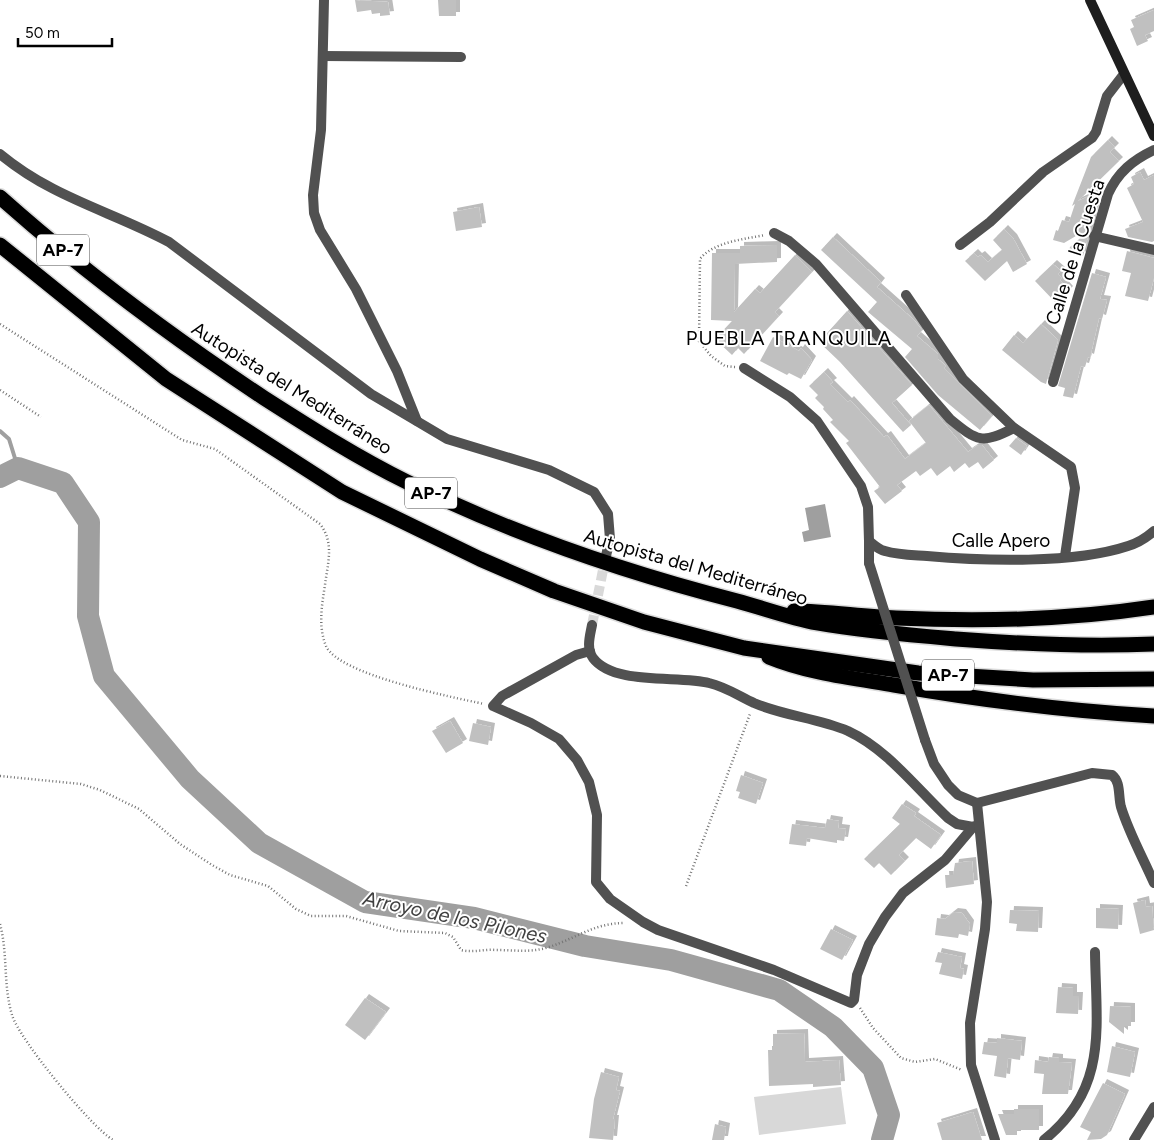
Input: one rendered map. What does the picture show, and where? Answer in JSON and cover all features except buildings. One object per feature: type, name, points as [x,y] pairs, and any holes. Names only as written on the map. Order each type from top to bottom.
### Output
[{"type":"highway","name":"Autopista del Mediterráneo","points":[[0,197],[126,302],[214,365],[321,434],[405,481],[490,520],[579,555],[672,585],[815,622],[912,635],[1030,645],[1113,646],[1154,644]]},
{"type":"highway","name":"AP-7","points":[[0,245],[166,379],[342,492],[480,559],[554,591],[644,622],[744,648],[918,673],[1033,680],[1154,679]]},
{"type":"highway","points":[[772,610],[816,611],[895,618],[978,620],[1065,616],[1154,607]]},
{"type":"highway","points":[[744,648],[803,668],[968,698],[1088,712],[1154,716]]},
{"type":"main road","points":[[1090,0],[1154,135]]},
{"type":"street","points":[[324,0],[321,33],[323,56],[321,130],[314,195],[314,214],[320,230],[356,288],[397,371],[417,421]]},
{"type":"street","points":[[323,56],[462,57]]},
{"type":"street","points":[[960,245],[990,222],[1043,172],[1092,138],[1096,132],[1107,96],[1124,74]]},
{"type":"street","name":"Calle de la Cuesta","points":[[1053,382],[1094,236],[1114,180],[1127,166],[1154,150]]},
{"type":"street","points":[[0,154],[15,167],[65,197],[142,228],[169,242],[371,394],[447,439],[549,470],[594,492],[608,514],[610,539],[605,560]]},
{"type":"street","points":[[774,234],[789,241],[816,264],[950,419],[978,438],[991,439],[1014,428]]},
{"type":"street","points":[[1094,236],[1154,250]]},
{"type":"street","points":[[906,296],[963,379],[1014,428],[1071,466],[1075,488],[1064,556]]},
{"type":"street","points":[[744,368],[790,397],[817,421],[861,486],[868,507],[868,563],[925,740],[934,764],[948,785],[958,795],[977,803],[1092,773],[1112,775],[1118,783],[1119,800],[1125,818],[1154,883]]},
{"type":"street","name":"Calle Apero","points":[[869,541],[884,551],[955,559],[999,560],[1100,553],[1129,546],[1146,538],[1154,531]]},
{"type":"street","points":[[592,625],[588,646],[593,658],[607,668],[629,676],[655,680],[709,682],[754,703],[848,731],[882,754],[948,818],[957,824],[975,826]]},
{"type":"street","points":[[590,651],[576,655],[502,696],[493,706],[531,723],[559,739],[577,760],[589,782],[597,815],[596,882],[610,899],[643,922],[708,949],[774,970],[850,1004],[854,1000],[857,975],[869,944],[884,917],[903,893],[945,860],[975,826]]},
{"type":"street","points":[[977,803],[975,826],[987,902],[985,929],[970,1023],[971,1065],[995,1140]]},
{"type":"street","points":[[1044,1140],[1073,1113],[1087,1084],[1094,1060],[1096,1033],[1095,952]]},
{"type":"street","points":[[1134,1140],[1154,1107]]},
{"type":"path","points":[[744,368],[725,366],[711,356],[699,341],[700,259],[705,252],[732,242],[774,234]]},
{"type":"path","points":[[0,324],[182,440],[215,449],[320,524],[328,535],[329,554],[320,624],[326,647],[337,659],[385,680],[493,706]]},
{"type":"path","points":[[0,390],[41,417]]},
{"type":"path","points":[[686,886],[754,703]]},
{"type":"path","points":[[0,776],[81,784],[100,790],[139,809],[180,844],[212,865],[230,875],[268,886],[296,909],[311,916],[346,916],[399,930],[445,933],[454,937],[461,950],[468,952],[495,950],[532,951],[548,948],[607,923],[643,922]]},
{"type":"path","points":[[0,924],[6,945],[8,991],[16,1023],[23,1037],[86,1116],[113,1140]]},
{"type":"path","points":[[854,1000],[873,1028],[901,1058],[915,1062],[935,1059],[974,1076]]},
{"type":"shaded area","points":[[825,504],[831,537],[804,542],[802,532],[809,530],[805,508]]},
{"type":"shaded area","points":[[841,1087],[846,1124],[759,1135],[754,1097]]},
{"type":"waterway","points":[[0,431],[9,439],[18,468]]},
{"type":"waterway","name":"Arroyo de los Pilones","points":[[0,477],[18,468],[63,483],[89,522],[88,616],[104,676],[190,779],[259,843],[365,902],[474,918],[585,946],[671,960],[779,990],[833,1027],[873,1068],[889,1115],[882,1140]]},
{"type":"tunnel","points":[[592,625],[605,560]]},
{"type":"district","name":"PUEBLA TRANQUILA","points":[[789,338]]}]
